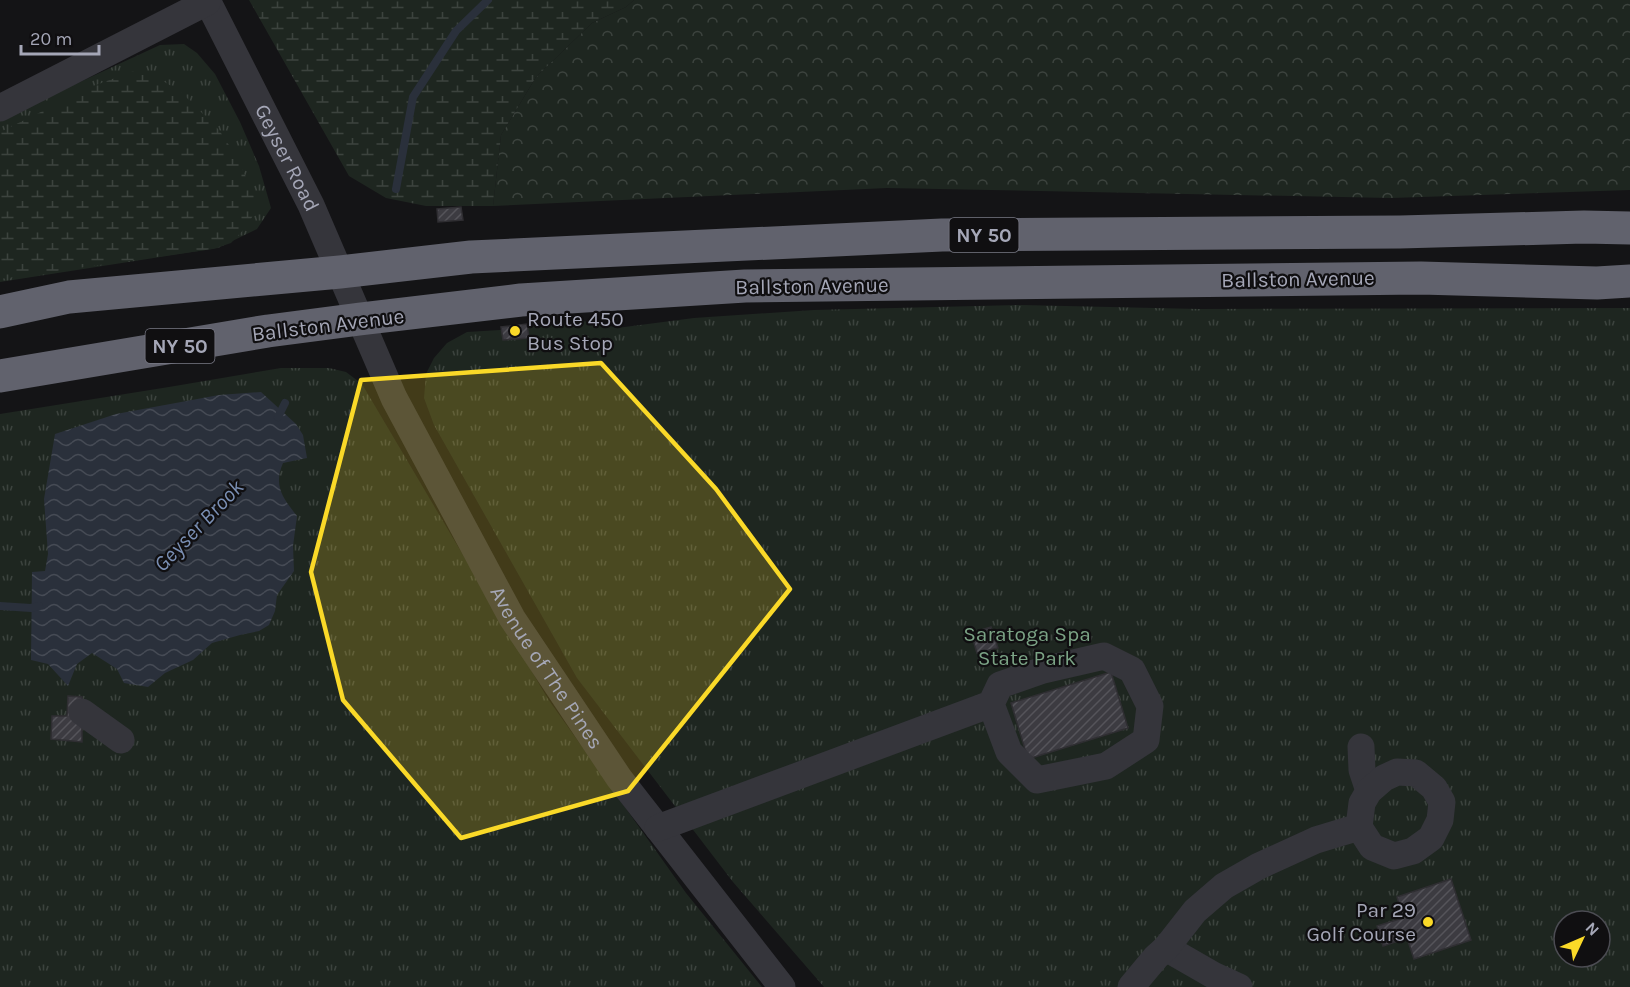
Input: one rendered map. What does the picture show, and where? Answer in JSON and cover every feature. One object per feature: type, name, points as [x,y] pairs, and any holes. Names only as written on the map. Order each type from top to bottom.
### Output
[{"type":"highway","name":"Ballston Avenue","points":[[0,312],[69,297],[340,272],[471,257],[942,235],[1630,228]]},
{"type":"highway","name":"Ballston Avenue","points":[[0,375],[268,332],[521,300],[745,286],[1421,278],[1597,283],[1630,281]]},
{"type":"street","points":[[0,108],[207,1]]},
{"type":"street","name":"Geyser Road","points":[[207,1],[311,205],[360,320]]},
{"type":"street","name":"Avenue of The Pines","points":[[360,320],[394,398],[512,618],[619,778],[782,987]]},
{"type":"street","points":[[658,828],[991,704],[1000,685],[1043,670],[1104,656],[1132,670],[1150,706],[1146,740],[1106,766],[1037,780],[1009,752],[991,704]]},
{"type":"street","points":[[82,712],[121,740]]},
{"type":"street","points":[[1361,747],[1362,770],[1370,791]]},
{"type":"street","points":[[1397,772],[1416,773],[1434,788],[1442,802],[1440,820],[1431,838],[1413,851],[1394,856],[1372,847],[1359,827],[1362,803],[1370,791],[1383,778],[1397,772]]},
{"type":"street","points":[[1131,987],[1195,911],[1224,886],[1259,866],[1316,840],[1359,827]]},
{"type":"street","points":[[1166,948],[1239,987]]},
{"type":"highlighted area","points":[[601,363],[716,489],[790,589],[628,791],[461,838],[343,700],[311,572],[361,380]]},
{"type":"green space","points":[[249,0],[634,0],[626,7],[592,23],[536,77],[501,135],[493,206],[426,206],[386,198],[349,176]]},
{"type":"green space","points":[[634,0],[1630,0],[1630,190],[1391,198],[887,188],[493,206],[501,135],[536,77],[592,23],[626,7]]},
{"type":"green space","points":[[184,44],[197,53],[215,74],[240,122],[259,166],[271,208],[257,229],[218,248],[0,282],[0,119],[160,45]]},
{"type":"green space","points":[[134,71],[160,79],[182,93],[219,130],[238,159],[256,201],[256,209],[248,225],[231,243],[213,249],[0,279],[0,132],[96,85]]},
{"type":"green space","name":"Saratoga Spa State Park","points":[[1021,305],[1199,309],[1630,308],[1630,987],[824,987],[733,882],[577,678],[434,425],[424,398],[426,374],[434,358],[447,343],[467,332],[593,321],[617,328],[694,318],[814,310]]},
{"type":"green space","points":[[281,368],[329,368],[346,372],[362,384],[548,699],[686,893],[762,987],[0,987],[0,414]]},
{"type":"water","points":[[261,392],[296,424],[303,435],[307,458],[283,463],[280,471],[281,491],[297,516],[293,546],[294,571],[277,595],[275,611],[269,625],[259,631],[212,643],[193,660],[165,673],[148,687],[124,683],[117,669],[92,653],[77,664],[68,686],[48,664],[31,660],[32,572],[45,571],[48,554],[44,499],[55,434],[116,414],[219,395]]},
{"type":"building","points":[[461,207],[463,220],[438,222],[437,209]]},
{"type":"building","name":"Route 450 Bus Stop","points":[[527,324],[529,338],[503,340],[501,327]]},
{"type":"building","points":[[991,627],[998,648],[977,653],[971,633]]},
{"type":"building","points":[[1111,672],[1128,728],[1028,759],[1011,703]]},
{"type":"building","points":[[68,696],[82,697],[82,742],[51,739],[52,716],[67,716]]},
{"type":"building","name":"Par 29 Golf Course","points":[[1451,879],[1471,940],[1414,959],[1407,938],[1383,946],[1377,926],[1403,918],[1397,897]]},
{"type":"waterway","name":"Geyser Brook","points":[[396,189],[413,97],[456,31],[488,0]]},
{"type":"waterway","name":"Geyser Brook","points":[[278,417],[285,403]]},
{"type":"waterway","name":"Geyser Brook","points":[[0,606],[31,608],[39,606]]},
{"type":"place","name":"Route 450 Bus Stop","points":[[515,331]]},
{"type":"place","name":"Par 29 Golf Course","points":[[1428,922]]}]
